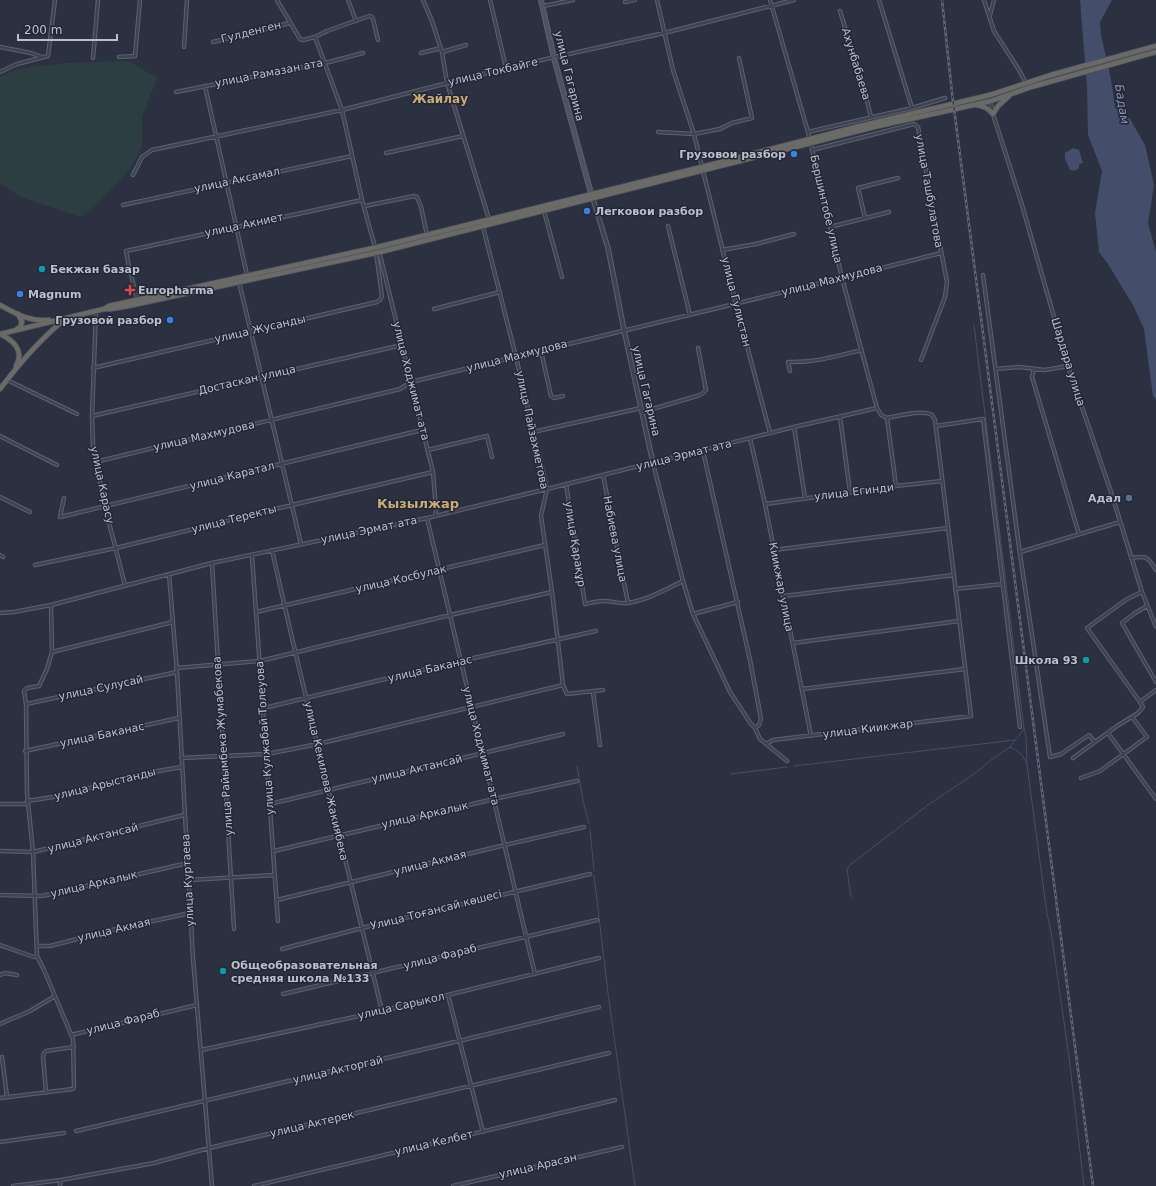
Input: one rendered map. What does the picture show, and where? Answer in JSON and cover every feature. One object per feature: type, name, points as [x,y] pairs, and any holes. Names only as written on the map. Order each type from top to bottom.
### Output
[{"type":"highway","points":[[810,142],[973,104],[1026,83],[1051,75],[1156,46]]},
{"type":"highway","points":[[0,334],[104,309],[110,310],[137,300],[209,283],[377,247],[591,194],[702,169],[1010,94],[1156,52]]},
{"type":"highway","points":[[973,104],[988,108],[993,114],[998,106],[1010,94]]},
{"type":"highway","points":[[118,306],[378,253],[593,199],[702,169]]},
{"type":"highway","points":[[0,305],[35,321],[65,319]]},
{"type":"highway","points":[[15,330],[20,327],[22,322],[18,314]]},
{"type":"highway","points":[[10,375],[46,334],[65,319]]},
{"type":"highway","points":[[0,334],[12,341],[18,350],[20,357],[18,363],[0,389]]},
{"type":"main road","name":"улица Гагарина","points":[[541,0],[554,58],[593,199]]},
{"type":"street","points":[[0,72],[17,64],[48,56],[55,0]]},
{"type":"street","points":[[92,58],[98,0]]},
{"type":"street","points":[[119,58],[134,56],[140,0]]},
{"type":"street","points":[[184,46],[187,0]]},
{"type":"street","points":[[277,0],[300,39],[303,40],[315,37],[327,31],[369,16],[372,17],[378,40]]},
{"type":"street","points":[[348,0],[356,21]]},
{"type":"street","points":[[423,0],[441,48],[447,83],[489,219]]},
{"type":"street","points":[[490,0],[506,68]]},
{"type":"street","points":[[543,6],[573,0]]},
{"type":"street","points":[[625,2],[635,0]]},
{"type":"street","name":"улица Гулистан","points":[[657,0],[673,70],[694,134],[722,250],[770,433]]},
{"type":"street","name":"Бершинтобе улица","points":[[770,0],[808,132],[842,278],[877,408]]},
{"type":"street","name":"улица Токбайге","points":[[133,175],[142,157],[152,150],[342,110],[506,68],[664,33],[794,0]]},
{"type":"street","points":[[879,0],[912,108]]},
{"type":"street","points":[[984,0],[994,31],[1026,83]]},
{"type":"street","points":[[990,15],[994,0]]},
{"type":"street","name":"Ахунбабаева","points":[[840,11],[871,117]]},
{"type":"street","name":"Гулденген","points":[[213,42],[290,23]]},
{"type":"street","name":"улица Ходжимат ата","points":[[315,37],[342,110],[362,200],[377,247],[402,345],[433,472],[436,510],[435,516]]},
{"type":"street","points":[[442,52],[466,45]]},
{"type":"street","points":[[0,47],[32,53],[43,57]]},
{"type":"street","points":[[422,53],[441,48]]},
{"type":"street","name":"улица Рамазан ата","points":[[176,92],[324,63],[363,53]]},
{"type":"street","points":[[658,132],[694,134],[720,129],[732,123],[752,118],[738,58]]},
{"type":"street","points":[[204,86],[247,276]]},
{"type":"street","points":[[808,132],[912,108],[945,98]]},
{"type":"street","name":"Шардара улица","points":[[990,98],[993,114],[1022,205],[1068,366],[1112,495],[1142,592],[1156,626]]},
{"type":"street","name":"улица Ташбулатова","points":[[812,150],[914,124],[918,127],[947,282],[945,297],[922,360]]},
{"type":"street","points":[[386,154],[463,136]]},
{"type":"street","name":"улица Аксамал","points":[[123,205],[352,156]]},
{"type":"street","points":[[865,218],[858,188],[898,178]]},
{"type":"street","points":[[365,206],[414,196],[417,197],[421,207],[427,235]]},
{"type":"street","name":"улица Гагарина","points":[[593,199],[608,248],[624,330],[653,462],[683,581],[693,614],[730,692],[755,728],[760,739],[787,761]]},
{"type":"street","name":"улица Акниет","points":[[137,300],[126,251],[236,226],[362,200]]},
{"type":"street","points":[[544,211],[562,277]]},
{"type":"street","points":[[830,227],[889,212]]},
{"type":"street","points":[[668,226],[690,314]]},
{"type":"street","name":"улица Пайзахметова","points":[[483,227],[516,357],[547,490],[542,516],[563,684]]},
{"type":"street","points":[[722,250],[756,244],[794,234]]},
{"type":"street","name":"улица Жусанды","points":[[94,368],[377,302],[382,296],[378,253]]},
{"type":"street","name":"улица Махмудова","points":[[95,462],[400,389],[411,382],[941,253]]},
{"type":"street","points":[[984,275],[1020,552],[1050,757],[1061,754],[1089,735],[1094,742]]},
{"type":"street","points":[[239,282],[301,544]]},
{"type":"street","points":[[434,309],[500,292]]},
{"type":"street","name":"улица Карасу","points":[[96,311],[92,416],[93,446],[105,507],[125,585]]},
{"type":"street","name":"Достаскан улица","points":[[92,416],[261,376],[402,345]]},
{"type":"street","points":[[533,432],[641,410],[702,394],[706,390],[698,348]]},
{"type":"street","points":[[790,371],[788,362],[801,363],[816,361],[862,350]]},
{"type":"street","points":[[540,351],[551,396],[554,398],[563,396]]},
{"type":"street","points":[[996,369],[1019,367],[1045,370],[1068,366]]},
{"type":"street","points":[[1034,368],[1032,377],[1079,534]]},
{"type":"street","points":[[7,380],[76,414]]},
{"type":"street","points":[[802,689],[965,669],[935,420],[932,415],[925,413],[907,414],[887,418],[881,415],[877,408]]},
{"type":"street","name":"улица Эрмат ата","points":[[0,613],[51,605],[212,563],[252,556],[272,550],[427,518],[547,490],[653,462],[877,408]]},
{"type":"street","name":"улица Егинди","points":[[840,417],[850,492]]},
{"type":"street","points":[[887,418],[896,486]]},
{"type":"street","points":[[936,426],[983,419],[1020,727]]},
{"type":"street","points":[[794,427],[805,498]]},
{"type":"street","name":"улица Каратал","points":[[64,498],[60,517],[422,430]]},
{"type":"street","points":[[0,436],[57,465]]},
{"type":"street","points":[[428,450],[487,436],[492,457]]},
{"type":"street","name":"Киикжар улица","points":[[750,438],[765,504],[812,736]]},
{"type":"street","points":[[703,451],[750,660],[761,719],[759,725],[755,728]]},
{"type":"street","name":"улица Теректы","points":[[35,565],[116,548],[433,472]]},
{"type":"street","name":"Набиева улица","points":[[603,475],[628,603]]},
{"type":"street","name":"улица Егинди","points":[[765,504],[942,481]]},
{"type":"street","name":"улица Қарақұр","points":[[566,484],[585,604],[605,601],[616,604],[628,603]]},
{"type":"street","points":[[0,497],[30,512]]},
{"type":"street","name":"улица Ходжимат ата","points":[[427,518],[535,974]]},
{"type":"street","points":[[1020,552],[1120,522]]},
{"type":"street","points":[[774,550],[948,528]]},
{"type":"street","name":"улица Косбулак","points":[[256,612],[545,545]]},
{"type":"street","name":"улица Кекилова Жакиябека","points":[[272,550],[350,883],[382,1011]]},
{"type":"street","name":"улица Кулжабай Толеуова","points":[[252,556],[278,921]]},
{"type":"street","points":[[1131,558],[1145,556],[1150,559],[1156,570]]},
{"type":"street","name":"улица Райымбека Жумабекова","points":[[212,563],[234,930]]},
{"type":"street","name":"улица Куртаева","points":[[169,574],[182,758],[190,913],[212,1186]]},
{"type":"street","points":[[784,596],[954,575]]},
{"type":"street","points":[[628,603],[665,590],[683,581]]},
{"type":"street","points":[[955,589],[1003,584]]},
{"type":"street","points":[[176,668],[260,661],[552,592]]},
{"type":"street","points":[[1073,758],[1094,742],[1138,713],[1143,707],[1087,628],[1127,599],[1142,592]]},
{"type":"street","points":[[693,614],[738,602]]},
{"type":"street","points":[[0,1098],[73,1089],[74,1047],[71,1035],[37,956],[38,946],[34,852],[28,803],[26,704],[24,691],[27,688],[39,686],[47,669],[52,652],[51,605]]},
{"type":"street","points":[[1147,606],[1122,623],[1156,682]]},
{"type":"street","points":[[793,643],[959,621]]},
{"type":"street","points":[[52,652],[173,622]]},
{"type":"street","name":"улица Баканас","points":[[264,708],[460,661],[596,631]]},
{"type":"street","name":"улица Киикжар","points":[[766,744],[773,740],[971,716],[965,669]]},
{"type":"street","name":"улица Сулусай","points":[[26,704],[176,672]]},
{"type":"street","points":[[182,758],[267,754],[318,744],[563,684],[566,694],[603,690]]},
{"type":"street","points":[[1140,702],[1156,690]]},
{"type":"street","points":[[592,692],[600,745]]},
{"type":"street","points":[[1081,778],[1100,771],[1146,737],[1132,717]]},
{"type":"street","name":"улица Баканас","points":[[26,751],[179,718]]},
{"type":"street","points":[[1108,733],[1156,799]]},
{"type":"street","name":"улица Актансай","points":[[270,804],[563,734]]},
{"type":"street","name":"улица Арыстанды","points":[[0,804],[28,803],[158,771],[182,767]]},
{"type":"street","name":"улица Аркалык","points":[[274,851],[577,781]]},
{"type":"street","name":"улица Актансай","points":[[0,851],[34,852],[184,815]]},
{"type":"street","name":"улица Акмая","points":[[277,900],[584,827]]},
{"type":"street","name":"улица Аркалык","points":[[0,896],[42,896],[188,863]]},
{"type":"street","name":"Улица Тоғансай көшесі","points":[[282,949],[362,928],[590,874]]},
{"type":"street","points":[[189,880],[275,876]]},
{"type":"street","name":"улица Акмая","points":[[38,946],[50,946],[112,930],[190,913]]},
{"type":"street","name":"улица Фараб","points":[[283,994],[597,920]]},
{"type":"street","points":[[0,945],[34,957],[37,956]]},
{"type":"street","name":"улица Сарыкол","points":[[201,1050],[382,1011],[599,958]]},
{"type":"street","points":[[0,975],[5,973],[17,975]]},
{"type":"street","points":[[448,995],[483,1132]]},
{"type":"street","points":[[0,1024],[30,1012],[55,996]]},
{"type":"street","name":"улица Фараб","points":[[71,1035],[197,1004]]},
{"type":"street","name":"улица Акторгай","points":[[76,1131],[599,1007]]},
{"type":"street","points":[[46,1092],[43,1057],[44,1053],[46,1051],[74,1047]]},
{"type":"street","name":"улица Актерек","points":[[13,1186],[61,1180],[154,1163],[209,1148],[610,1054]]},
{"type":"street","points":[[2,1057],[7,1097]]},
{"type":"street","name":"улица Келбет","points":[[254,1186],[615,1100]]},
{"type":"street","points":[[0,1142],[64,1133]]},
{"type":"street","name":"улица Арасан","points":[[453,1186],[622,1147]]},
{"type":"street","points":[[60,1186],[61,1180]]},
{"type":"shaded area","points":[[128,61],[157,78],[142,117],[142,147],[130,169],[102,199],[81,217],[21,197],[0,183],[0,77],[17,69],[64,63]]},
{"type":"water","points":[[1080,0],[1112,0],[1100,22],[1101,35],[1111,79],[1115,107],[1130,119],[1145,145],[1154,185],[1148,223],[1156,252],[1156,400],[1153,396],[1144,329],[1134,307],[1099,252],[1095,213],[1102,171],[1088,135],[1087,86]]},
{"type":"water","points":[[1073,148],[1079,150],[1083,163],[1079,164],[1079,168],[1075,171],[1070,170],[1065,159],[1065,153]]},
{"type":"waterway","points":[[851,897],[847,869],[851,864],[928,805],[974,774],[1010,747],[1024,729],[974,325]]},
{"type":"waterway","points":[[1024,729],[1026,737],[1027,765],[1047,914],[1051,931],[1069,1057],[1084,1186]]},
{"type":"waterway","points":[[794,766],[1015,740]]},
{"type":"waterway","points":[[1010,747],[1016,750],[1024,758],[1027,764]]},
{"type":"waterway","points":[[577,766],[583,801],[589,824]]},
{"type":"waterway","points":[[731,774],[787,767]]},
{"type":"waterway","points":[[590,829],[594,871]]},
{"type":"waterway","points":[[594,875],[608,993],[635,1186]]},
{"type":"railway","points":[[942,0],[952,93],[1093,1186]]},
{"type":"place","name":"Грузовои разбор","points":[[794,154]]},
{"type":"place","name":"Легковои разбор","points":[[587,211]]},
{"type":"place","name":"Бекжан базар","points":[[42,269]]},
{"type":"place","name":"Europharma","points":[[130,290]]},
{"type":"place","name":"Magnum","points":[[20,294]]},
{"type":"place","name":"Грузовой разбор","points":[[170,320]]},
{"type":"place","name":"Адал","points":[[1129,498]]},
{"type":"place","name":"Школа 93","points":[[1086,660]]},
{"type":"place","name":"Общеобразовательная средняя школа №133","points":[[223,971]]},
{"type":"district","name":"Жайлау","points":[[440,99]]},
{"type":"district","name":"Кызылжар","points":[[418,503]]},
{"type":"water label","name":"Бадам","points":[[1122,104]]}]
